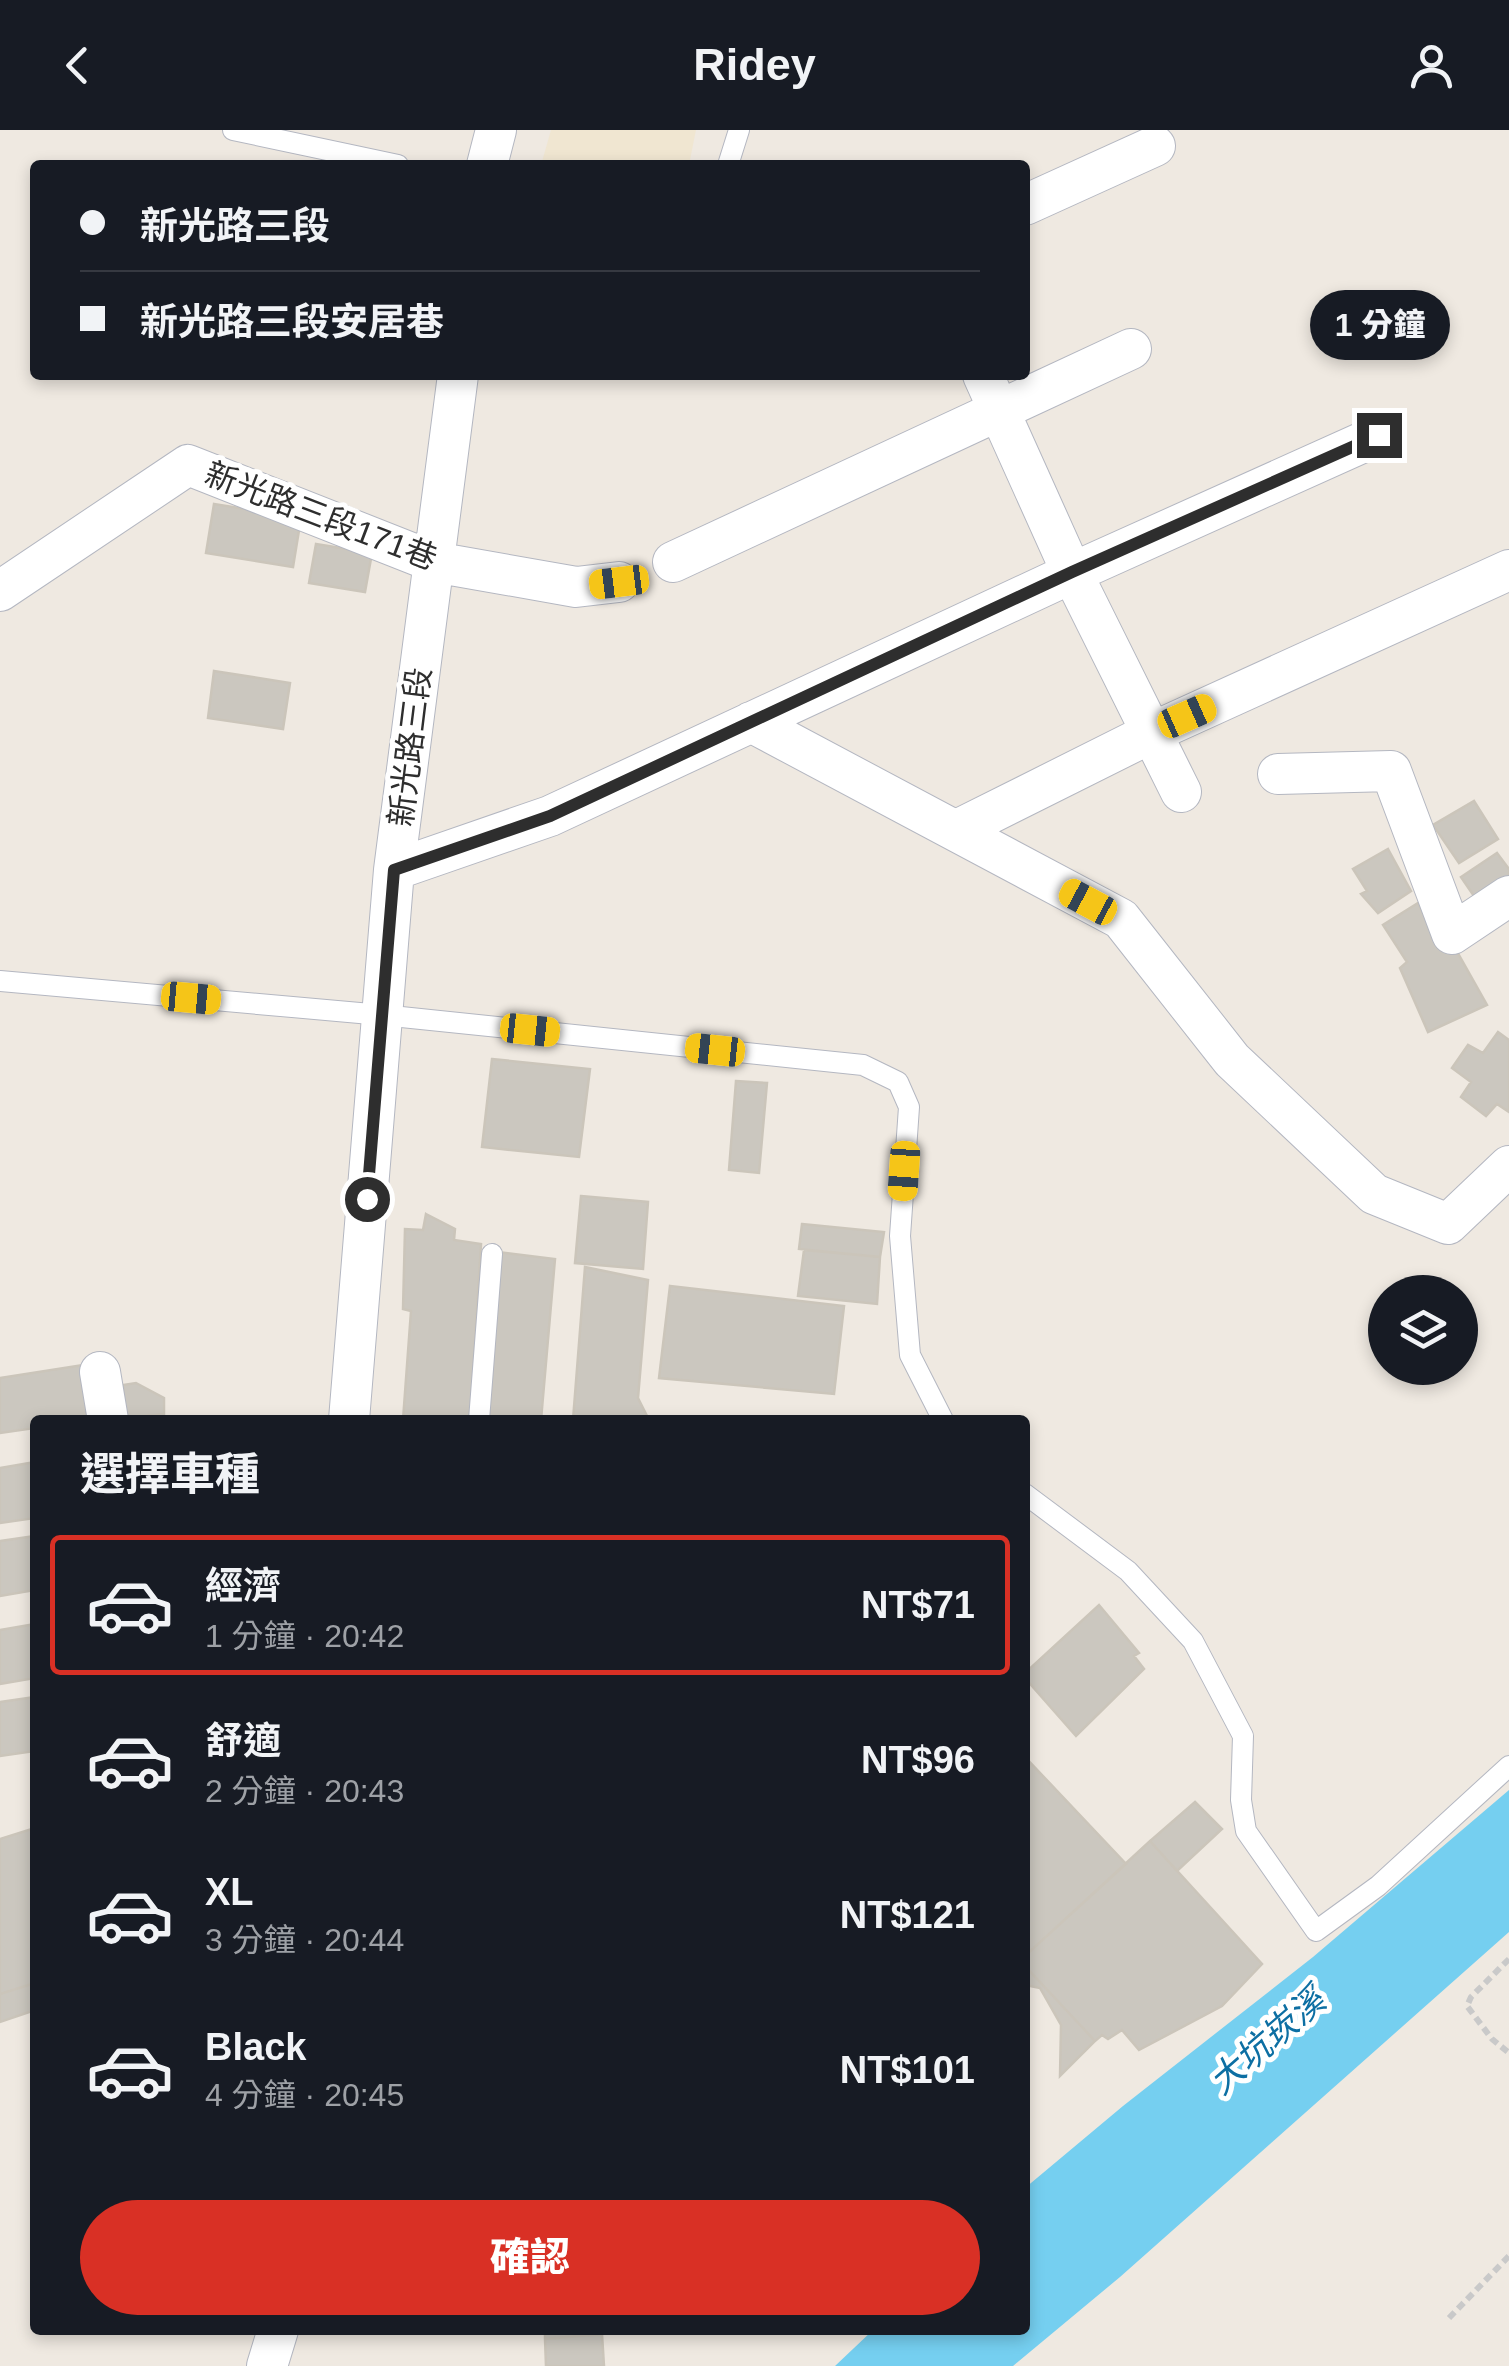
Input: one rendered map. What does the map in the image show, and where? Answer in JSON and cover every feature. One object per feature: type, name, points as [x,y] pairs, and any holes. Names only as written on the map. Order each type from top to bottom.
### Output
[{"type":"street","points":[[489,160],[496,130]]},
{"type":"street","points":[[1030,203],[1155,146]]},
{"type":"street","points":[[673,562],[991,392],[1131,349]]},
{"type":"street","name":"新光路三段","points":[[350,1415],[394,870],[457,380]]},
{"type":"street","points":[[991,392],[1072,572],[1181,792]]},
{"type":"street","points":[[394,870],[550,816],[1072,572],[1379,435]]},
{"type":"street","name":"新光路三段171巷","points":[[0,592],[188,465],[434,562],[576,587],[619,582]]},
{"type":"street","points":[[958,830],[1152,733],[1509,570]]},
{"type":"street","points":[[751,722],[1121,920],[1232,1060],[1374,1194],[1448,1224],[1509,1166]]},
{"type":"street","points":[[1278,774],[1391,771],[1452,934],[1509,896]]},
{"type":"street","points":[[100,1372],[107,1415]]},
{"type":"street","points":[[266,2366],[276,2335]]},
{"type":"lane","points":[[233,130],[374,160]]},
{"type":"lane","points":[[730,160],[739,130]]},
{"type":"lane","points":[[0,981],[382,1015],[863,1065],[898,1082],[909,1107],[900,1236],[910,1354],[940,1415]]},
{"type":"lane","points":[[479,1415],[492,1254]]},
{"type":"lane","points":[[1030,1498],[1128,1571],[1193,1642],[1243,1736],[1241,1800],[1246,1831],[1316,1931],[1378,1886],[1509,1766]]},
{"type":"path","points":[[1509,1960],[1471,1997],[1467,2006],[1492,2039],[1509,2053]]},
{"type":"path","points":[[1449,2318],[1509,2256]]},
{"type":"shaded area","points":[[551,130],[696,130],[690,160],[542,160]]},
{"type":"water","name":"大坑崁溪","points":[[1509,1790],[1509,1932],[1120,2277],[1013,2366],[835,2366],[868,2335],[1030,2335],[1030,2184],[1313,1957]]},
{"type":"building","points":[[214,504],[301,518],[293,567],[206,553]]},
{"type":"building","points":[[316,544],[372,553],[365,592],[309,583]]},
{"type":"building","points":[[214,671],[290,683],[283,729],[208,718]]},
{"type":"building","points":[[1474,801],[1498,839],[1459,863],[1433,825]]},
{"type":"building","points":[[1388,849],[1411,891],[1378,913],[1361,894],[1367,891],[1353,869]]},
{"type":"building","points":[[1497,853],[1509,869],[1509,906],[1489,918],[1461,877]]},
{"type":"building","points":[[1418,903],[1440,947],[1451,941],[1487,1005],[1428,1032],[1400,968],[1407,962],[1383,925]]},
{"type":"building","points":[[1498,1032],[1509,1040],[1509,1112],[1497,1104],[1486,1116],[1461,1097],[1471,1082],[1452,1068],[1468,1045],[1483,1053]]},
{"type":"building","points":[[492,1059],[590,1069],[579,1157],[482,1147]]},
{"type":"building","points":[[736,1081],[767,1083],[759,1173],[729,1170]]},
{"type":"building","points":[[581,1196],[648,1202],[643,1269],[575,1263]]},
{"type":"building","points":[[426,1214],[455,1229],[454,1240],[481,1244],[470,1415],[403,1415],[411,1311],[403,1309],[405,1229],[423,1230]]},
{"type":"building","points":[[802,1224],[884,1232],[880,1257],[799,1249]]},
{"type":"building","points":[[804,1250],[880,1257],[877,1304],[798,1296]]},
{"type":"building","points":[[498,1252],[555,1259],[541,1415],[484,1415]]},
{"type":"building","points":[[585,1267],[648,1280],[638,1398],[646,1415],[573,1415]]},
{"type":"building","points":[[670,1286],[844,1306],[834,1394],[659,1378]]},
{"type":"building","points":[[90,1364],[97,1415],[30,1415],[30,1429],[0,1433],[0,1378]]},
{"type":"building","points":[[136,1383],[164,1398],[164,1414],[126,1415],[123,1385]]},
{"type":"building","points":[[30,1463],[30,1519],[0,1523],[0,1468]]},
{"type":"building","points":[[30,1537],[30,1591],[0,1596],[0,1541]]},
{"type":"building","points":[[1099,1605],[1139,1653],[1134,1656],[1144,1669],[1076,1736],[1030,1684],[1030,1668]]},
{"type":"building","points":[[30,1625],[30,1679],[0,1684],[0,1630]]},
{"type":"building","points":[[30,1698],[30,1752],[0,1756],[0,1702]]},
{"type":"building","points":[[1030,1762],[1126,1864],[1030,1951]]},
{"type":"building","points":[[1195,1802],[1222,1829],[1177,1871],[1150,1841]]},
{"type":"building","points":[[30,1830],[30,1985],[0,1994],[0,1839]]},
{"type":"building","points":[[1150,1841],[1262,1964],[1222,2006],[1139,2050],[1122,2030],[1108,2039],[1102,2035],[1095,2041],[1030,1971],[1030,1951]]},
{"type":"building","points":[[1030,1971],[1095,2041],[1060,2076],[1061,2025],[1040,1988],[1030,1986]]},
{"type":"building","points":[[30,1985],[30,2012],[0,2022],[0,1994]]},
{"type":"building","points":[[545,2335],[591,2335],[545,2339]]},
{"type":"building","points":[[602,2335],[604,2366],[546,2366],[545,2339]]},
{"type":"route","points":[[367,1199],[394,870],[550,816],[1072,572],[1379,435]]}]
